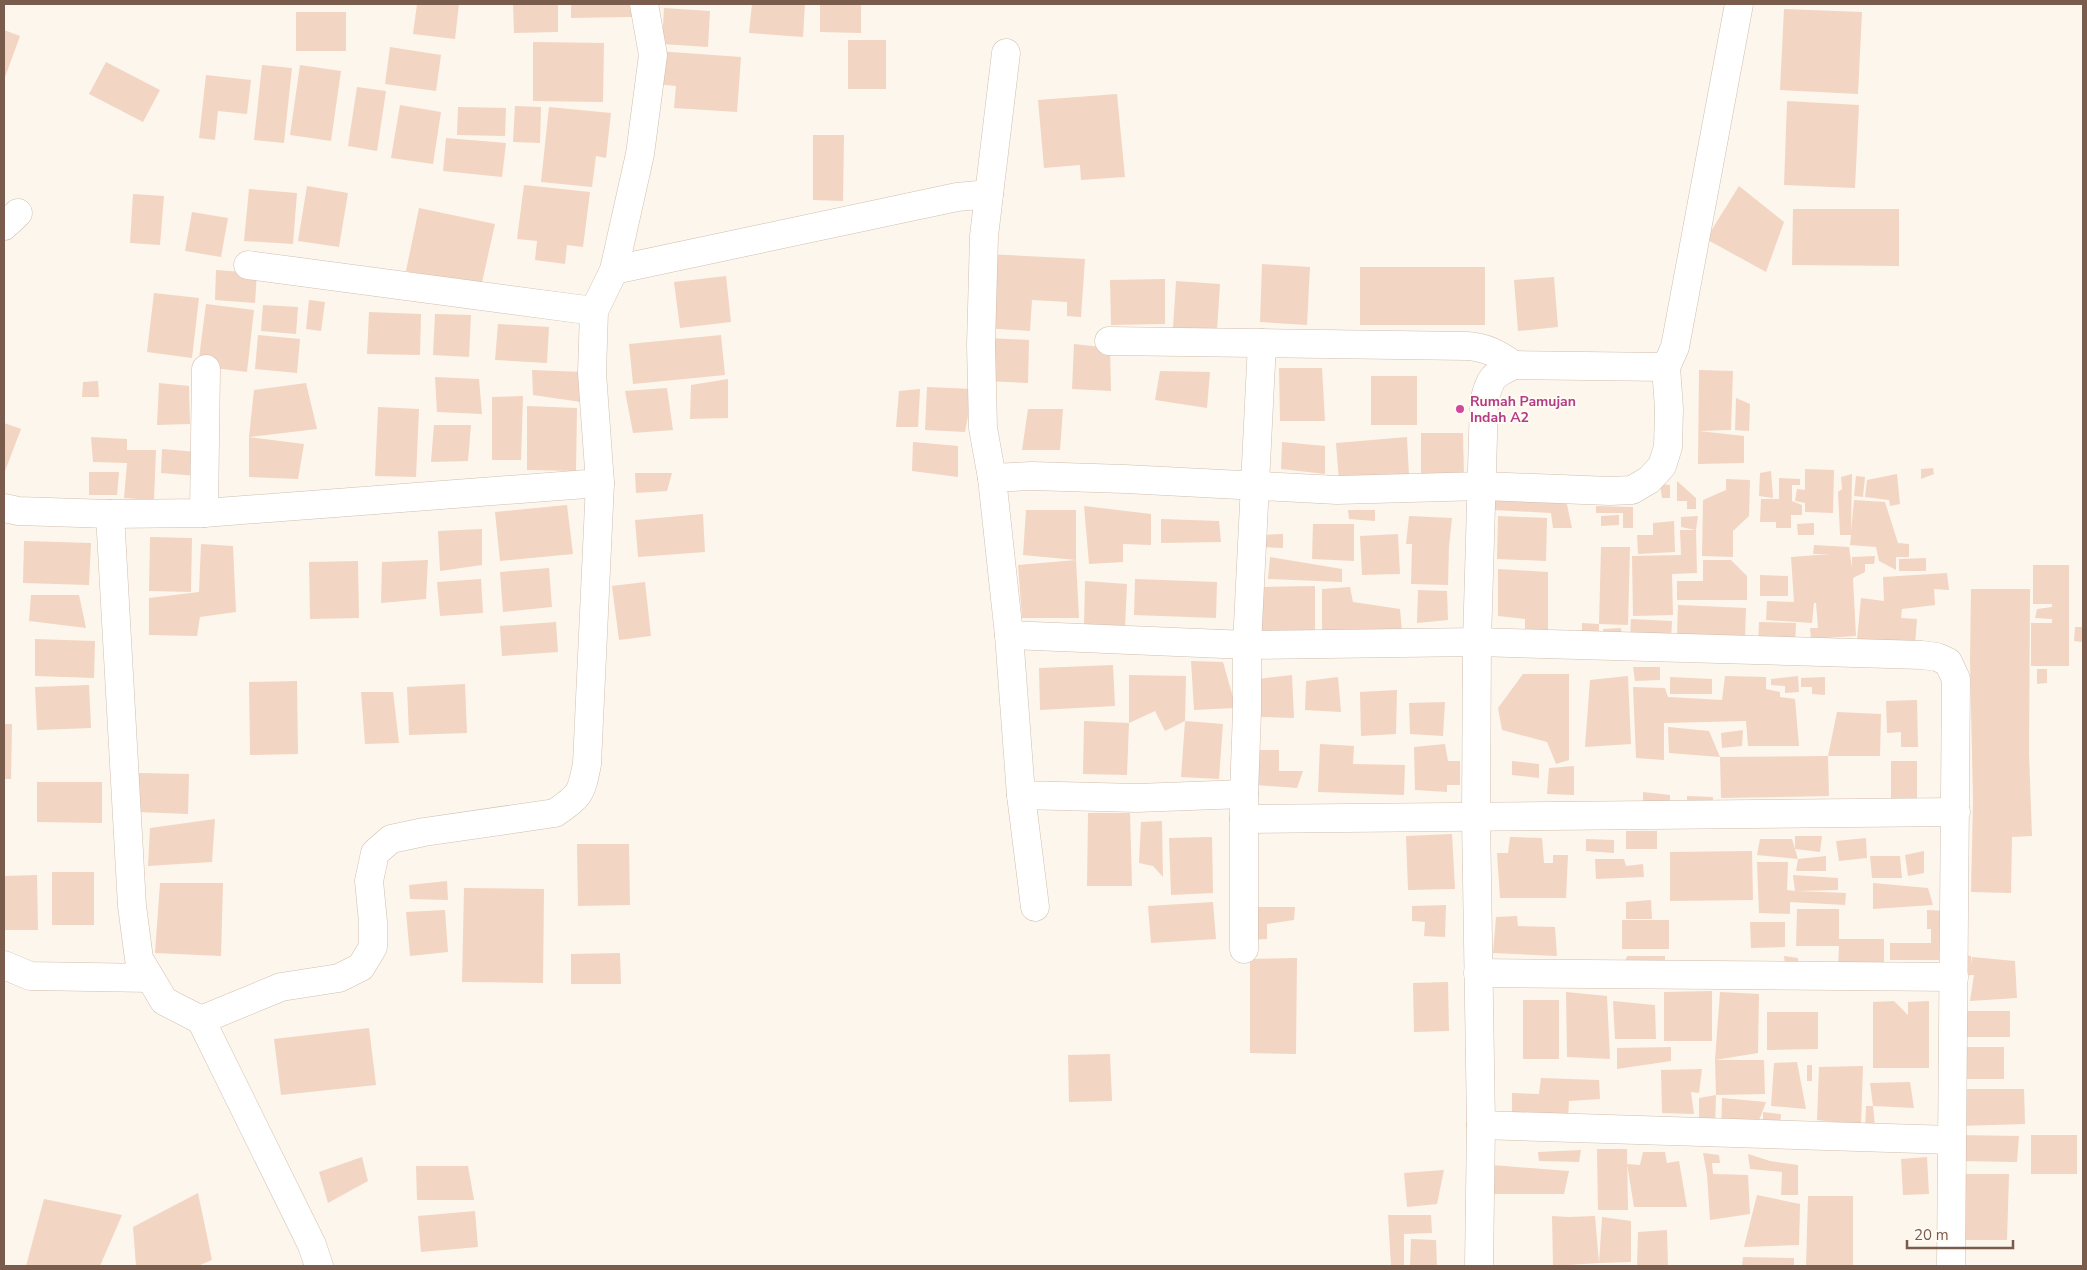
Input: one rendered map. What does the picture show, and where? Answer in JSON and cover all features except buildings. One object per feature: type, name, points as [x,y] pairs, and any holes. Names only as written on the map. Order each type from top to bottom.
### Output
[{"type":"street","points":[[201,1020],[281,987],[339,978],[361,967],[373,947],[373,922],[369,881],[375,854],[391,839],[424,832],[555,813],[581,791],[587,764],[600,483],[592,374],[594,311],[614,270],[640,154],[653,56],[644,4]]},
{"type":"street","points":[[992,478],[1041,476],[1257,484],[1337,490],[1483,486],[1610,491],[1632,490],[1649,480],[1662,466],[1668,447],[1669,409],[1666,367],[1675,346],[1739,4]]},
{"type":"street","points":[[1006,53],[984,236],[981,345],[982,428],[992,478],[1010,635],[1021,795],[1035,907]]},
{"type":"street","points":[[614,270],[957,198],[989,194]]},
{"type":"street","points":[[248,265],[594,311]]},
{"type":"street","points":[[1109,341],[1483,347],[1497,353],[1514,365]]},
{"type":"street","points":[[1244,949],[1247,645],[1257,484],[1262,343]]},
{"type":"street","points":[[1479,1266],[1481,1125],[1476,817],[1477,642],[1484,402],[1489,382],[1497,372],[1514,365],[1666,367]]},
{"type":"street","points":[[204,513],[206,369]]},
{"type":"street","points":[[4,508],[18,511],[110,514],[204,513],[600,483]]},
{"type":"street","points":[[110,514],[132,906],[138,958],[164,1001],[201,1020],[312,1245],[320,1266]]},
{"type":"street","points":[[1010,635],[1247,645],[1477,642],[1937,657],[1948,662],[1956,679],[1951,1266]]},
{"type":"street","points":[[1021,795],[1137,798],[1244,807],[1476,817],[1956,812]]},
{"type":"street","points":[[4,964],[30,976],[150,978]]},
{"type":"street","points":[[1478,973],[1954,977]]},
{"type":"street","points":[[1481,1125],[1952,1140]]},
{"type":"place","name":"Rumah Pamujan Indah A2","points":[[1460,409]]}]
